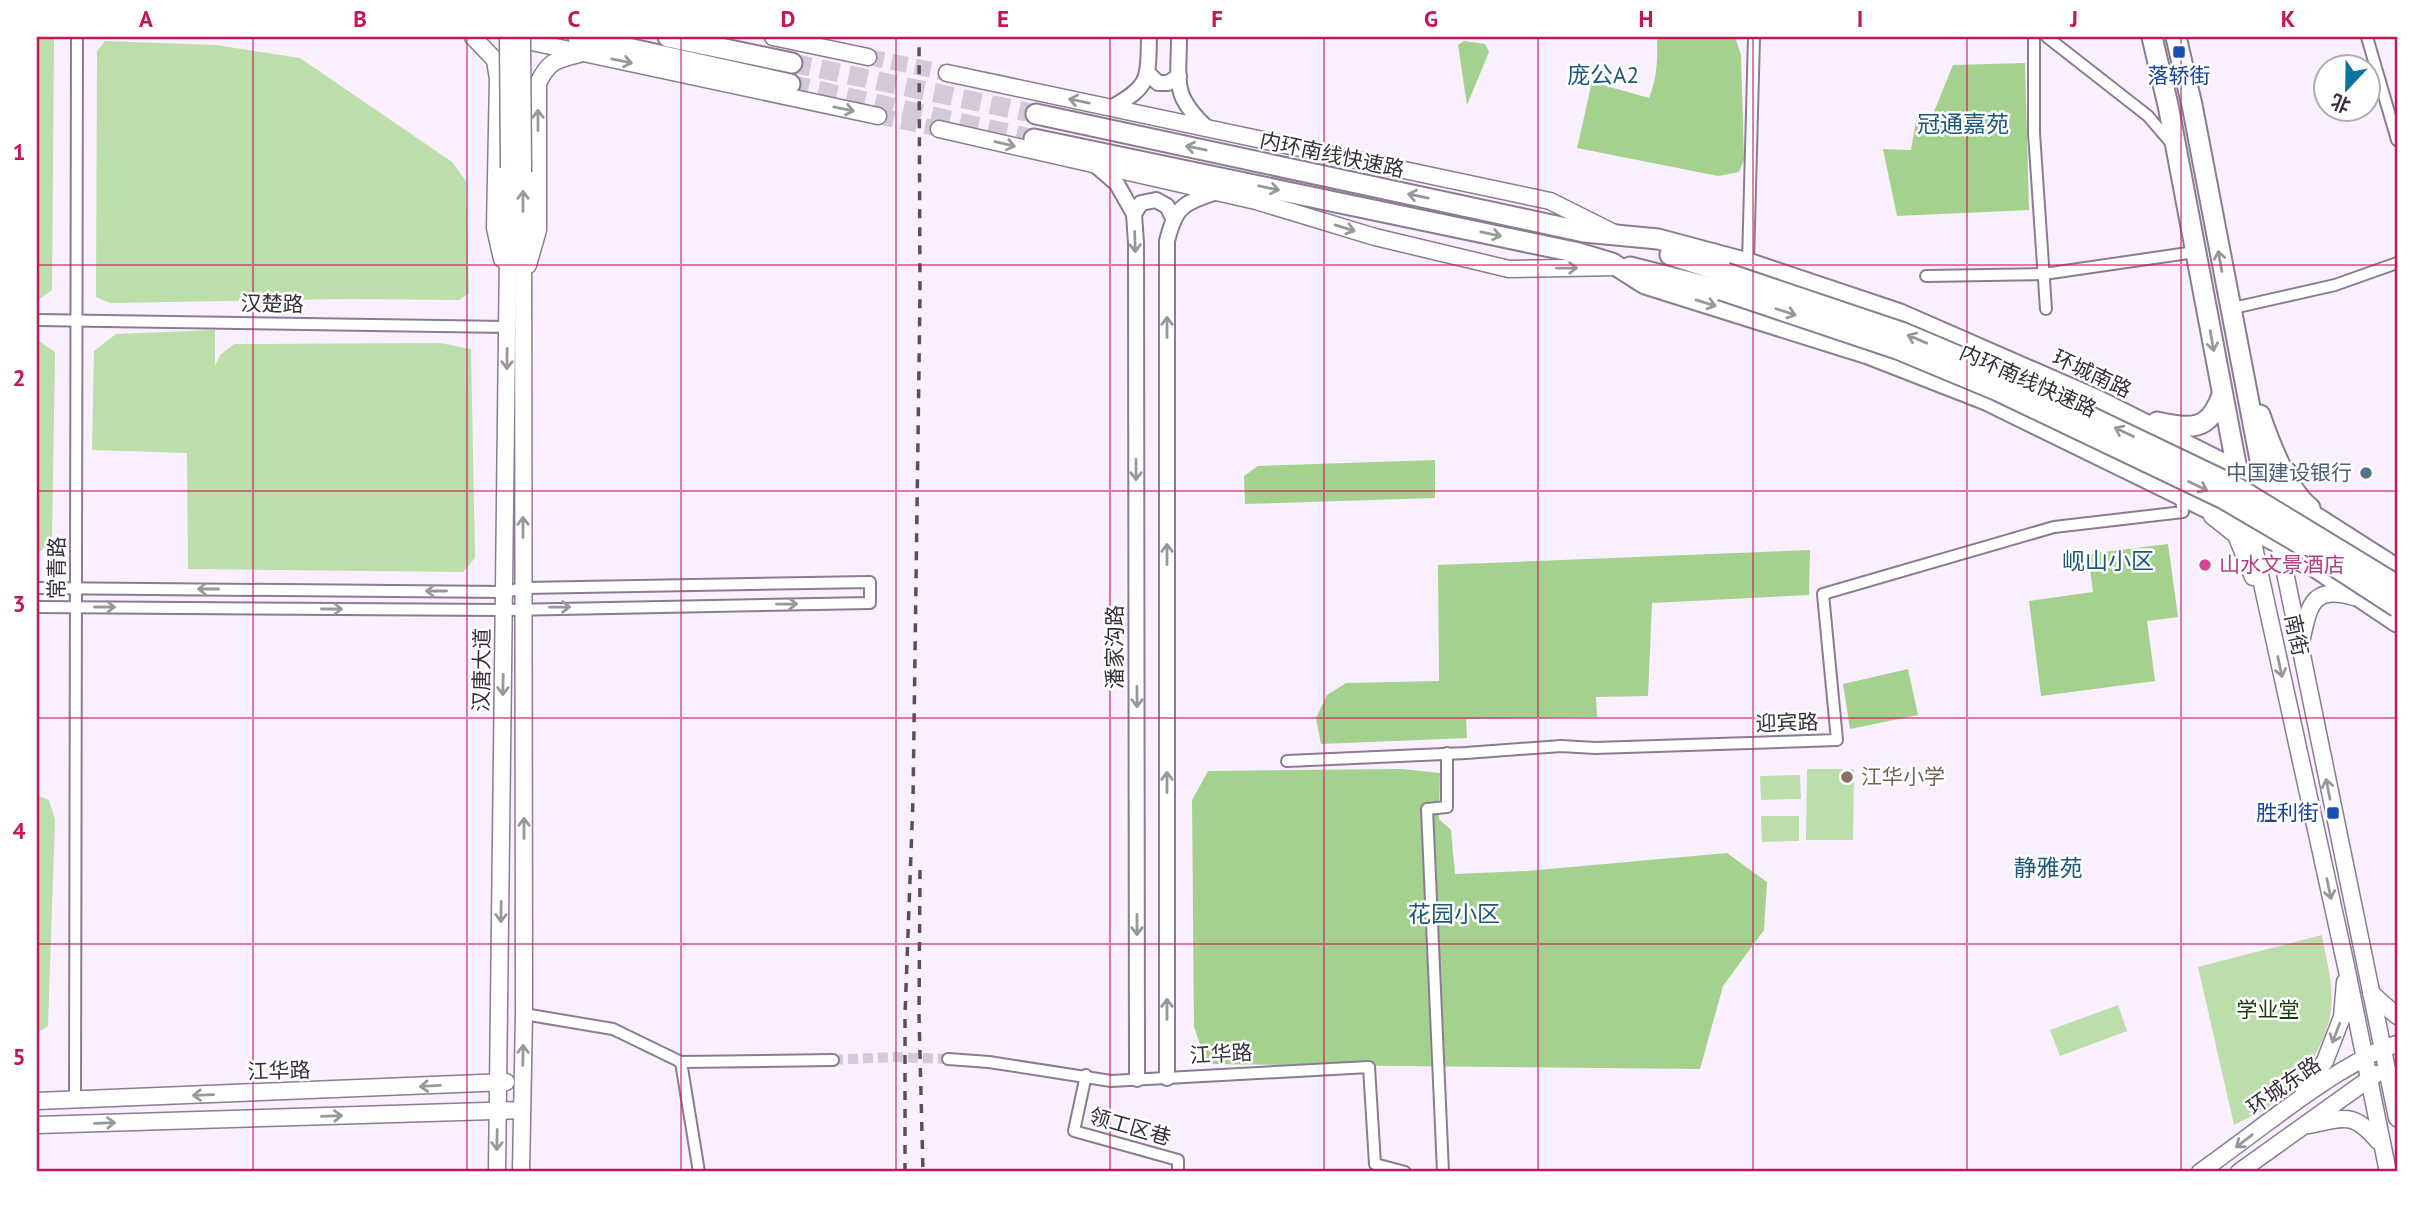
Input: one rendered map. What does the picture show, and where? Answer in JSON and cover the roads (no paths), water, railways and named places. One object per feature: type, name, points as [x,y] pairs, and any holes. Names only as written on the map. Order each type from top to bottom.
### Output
[{"type":"highway","points":[[668,37],[792,63]]},
{"type":"highway","name":"南街","points":[[2151,37],[2168,105],[2250,529]]},
{"type":"highway","name":"南街","points":[[2176,37],[2192,105],[2263,484],[2279,543]]},
{"type":"highway","points":[[580,45],[790,83]]},
{"type":"highway","name":"内环南线快速路","points":[[1036,114],[1584,232],[1658,239],[1748,263]]},
{"type":"highway","name":"内环南线快速路","points":[[1034,139],[1579,253],[1615,265],[1724,282],[1904,333],[2003,375],[2231,484],[2397,585]]},
{"type":"highway","name":"内环南线快速路","points":[[1619,236],[1724,282],[1998,391],[2224,499],[2297,542],[2397,607]]},
{"type":"highway","name":"环城南路","points":[[1748,263],[1900,314],[2129,416],[2263,484],[2397,569]]},
{"type":"highway","name":"内环南线快速路","points":[[1615,265],[1645,284],[1868,354],[1986,400],[2184,496]]},
{"type":"highway","points":[[2237,347],[2268,437],[2282,468],[2304,503],[2361,546]]},
{"type":"highway","points":[[2129,416],[2179,427],[2200,425],[2215,415],[2222,395]]},
{"type":"highway","points":[[2184,496],[2279,543],[2397,622]]},
{"type":"main road","points":[[473,37],[495,60],[498,79],[495,228],[515,282]]},
{"type":"main road","points":[[516,170],[507,37],[580,45],[878,116]]},
{"type":"main road","points":[[516,170],[522,37]]},
{"type":"main road","points":[[773,37],[868,57]]},
{"type":"main road","points":[[538,83],[547,67],[580,45]]},
{"type":"main road","points":[[498,79],[502,66],[519,54],[531,60],[538,69],[538,230],[515,282]]},
{"type":"main road","points":[[947,73],[1550,201],[1619,236]]},
{"type":"main road","points":[[939,129],[1256,201],[1375,237],[1509,269],[1615,265]]},
{"type":"main road","points":[[1271,165],[1276,142]]},
{"type":"main road","name":"汉唐大道","points":[[516,170],[515,282],[524,588],[522,1172]]},
{"type":"main road","name":"汉唐大道","points":[[497,1172],[507,327],[515,282]]},
{"type":"main road","points":[[2184,496],[2236,535],[2271,623]]},
{"type":"main road","name":"南街","points":[[2250,529],[2346,966],[2388,1172]]},
{"type":"main road","name":"南街","points":[[2279,543],[2371,993],[2389,1046],[2397,1118]]},
{"type":"main road","points":[[2300,647],[2308,611],[2319,596],[2336,591],[2364,600]]},
{"type":"main road","points":[[2299,1097],[2325,1061],[2342,1017],[2346,966]]},
{"type":"main road","points":[[2371,993],[2397,1016]]},
{"type":"main road","name":"环城东路","points":[[2200,1172],[2299,1097],[2365,1057],[2389,1046]]},
{"type":"main road","name":"环城东路","points":[[2238,1172],[2369,1078],[2392,1068]]},
{"type":"main road","name":"江华路","points":[[37,1101],[523,1082]]},
{"type":"main road","points":[[37,1125],[522,1110]]},
{"type":"main road","points":[[2303,1126],[2340,1118],[2355,1119],[2365,1125],[2381,1144]]},
{"type":"street","name":"常青路","points":[[75,1100],[77,37]]},
{"type":"street","points":[[1111,108],[1137,93],[1149,74],[1149,37]]},
{"type":"street","points":[[1179,37],[1180,94],[1188,110],[1207,128]]},
{"type":"street","points":[[1748,263],[1754,37]]},
{"type":"street","points":[[2034,37],[2034,133],[2046,309]]},
{"type":"street","points":[[2047,37],[2148,116],[2176,148]]},
{"type":"street","points":[[2367,37],[2397,141]]},
{"type":"street","points":[[1149,74],[1158,83],[1168,83],[1179,76]]},
{"type":"street","name":"潘家沟路","points":[[1094,164],[1117,184],[1134,214],[1136,243],[1138,1079]]},
{"type":"street","points":[[1167,1078],[1167,241],[1173,218],[1186,203],[1216,192]]},
{"type":"street","points":[[1134,214],[1141,203],[1156,200],[1167,206],[1173,218]]},
{"type":"street","points":[[1926,276],[2044,274],[2195,252]]},
{"type":"street","points":[[2229,309],[2335,285],[2397,263]]},
{"type":"street","name":"汉楚路","points":[[37,320],[507,327]]},
{"type":"street","name":"迎宾路","points":[[1287,761],[1561,746],[1595,748],[1838,740],[1823,594],[2054,527],[2183,512],[2184,496]]},
{"type":"street","points":[[37,588],[504,592],[524,588],[870,582],[870,603],[504,610],[37,607]]},
{"type":"street","points":[[1443,1172],[1427,809],[1447,807],[1447,753]]},
{"type":"street","points":[[524,1014],[612,1029],[681,1062],[834,1060]]},
{"type":"street","name":"江华路","points":[[948,1059],[1086,1075],[1111,1081],[1369,1067],[1375,1164],[1402,1172]]},
{"type":"street","points":[[681,1062],[699,1172]]},
{"type":"street","name":"领工区巷","points":[[1086,1075],[1074,1131],[1178,1160],[1178,1172]]},
{"type":"tunnel","points":[[868,57],[947,73]]},
{"type":"tunnel","points":[[792,63],[1036,114]]},
{"type":"tunnel","points":[[790,84],[1034,139]]},
{"type":"tunnel","points":[[878,116],[939,129]]},
{"type":"tunnel","points":[[833,1060],[893,1057],[948,1059]]},
{"type":"railway","points":[[905,1172],[905,1015],[913,799],[920,294],[919,37]]},
{"type":"railway","points":[[920,870],[919,1015],[923,1172]]},
{"type":"place","name":"落轿街","points":[[2179,52]]},
{"type":"place","name":"中国建设银行","points":[[2366,473]]},
{"type":"place","name":"山水文景酒店","points":[[2205,565]]},
{"type":"place","name":"江华小学","points":[[1847,777]]},
{"type":"place","name":"胜利街","points":[[2333,813]]},
{"type":"district","name":"庞公A2","points":[[1603,75]]},
{"type":"district","name":"冠通嘉苑","points":[[1963,124]]},
{"type":"district","name":"岘山小区","points":[[2108,561]]},
{"type":"district","name":"静雅苑","points":[[2048,868]]},
{"type":"district","name":"花园小区","points":[[1454,914]]},
{"type":"park label","name":"学业堂","points":[[2268,1010]]}]
